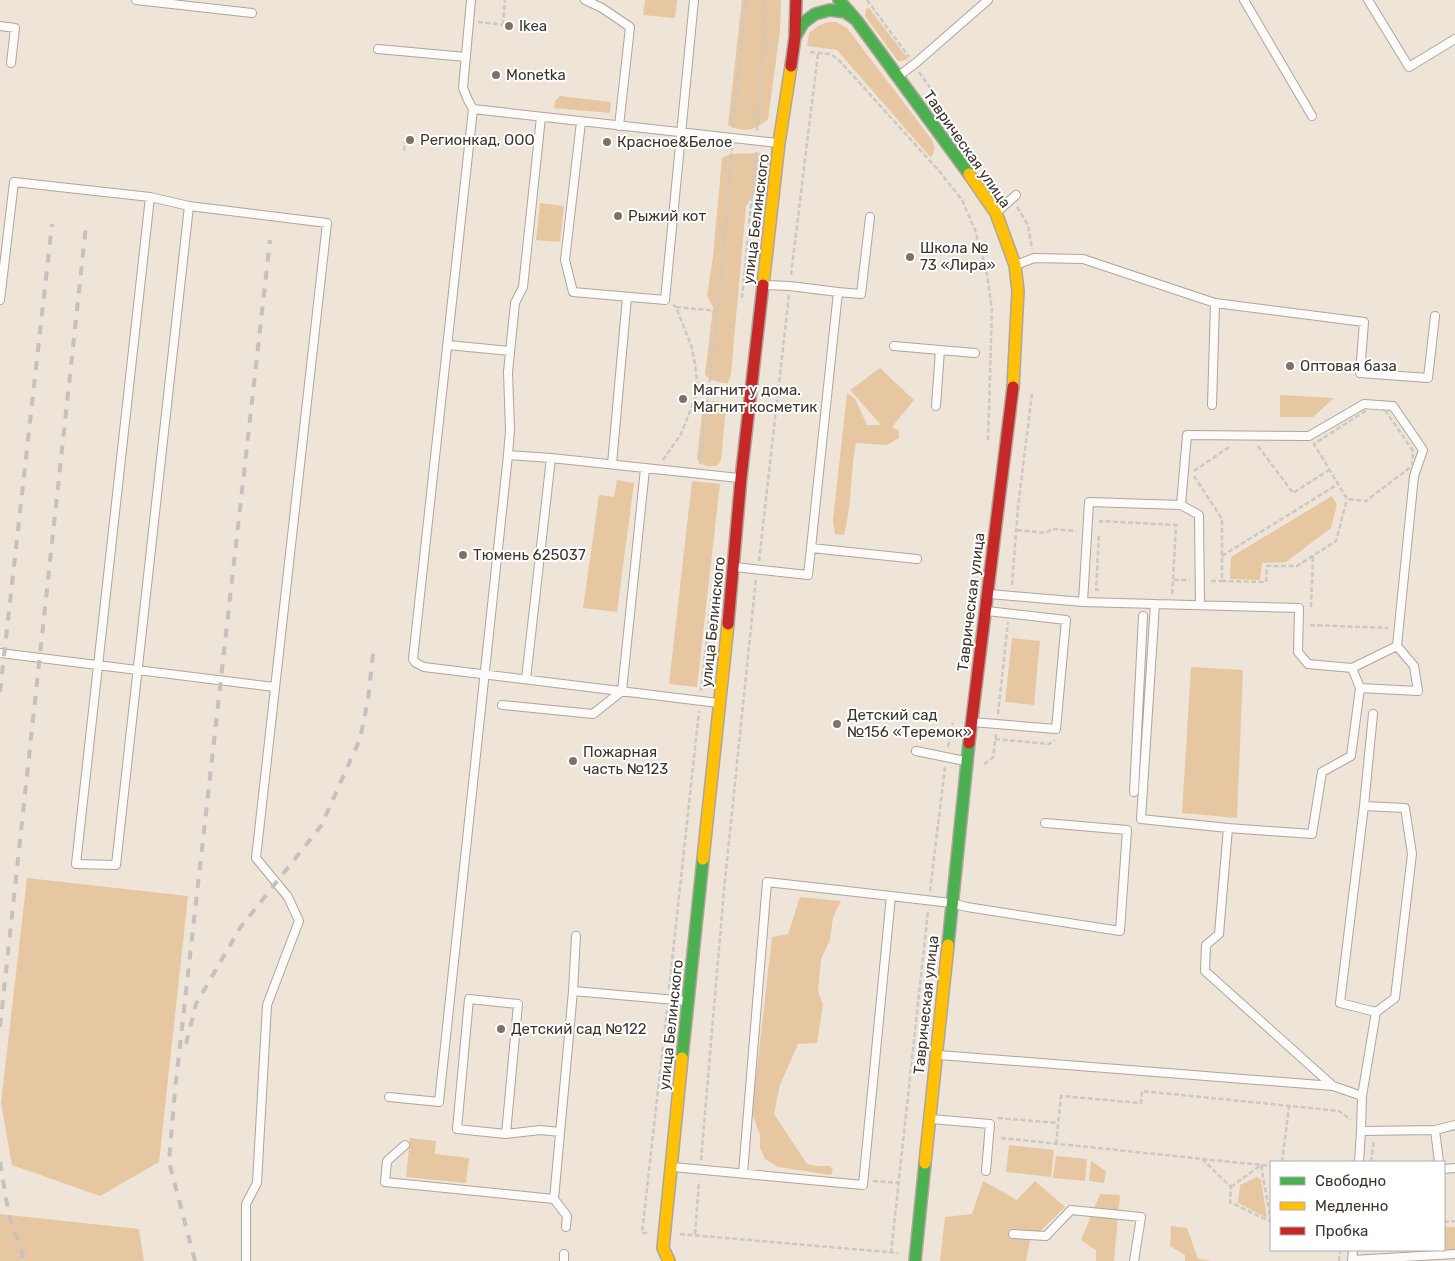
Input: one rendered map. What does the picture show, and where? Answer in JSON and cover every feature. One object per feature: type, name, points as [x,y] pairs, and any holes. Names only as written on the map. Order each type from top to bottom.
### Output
[{"type":"street","name":"улица Белинского","points":[[669,1261],[663,1248],[671,1167],[734,567],[741,478],[780,143],[795,37],[796,0]]},
{"type":"street","name":"Таврическая улица","points":[[839,0],[898,76],[996,213],[1010,250],[1018,291],[1015,373],[966,762],[915,1261]]},
{"type":"street","points":[[795,37],[803,23],[815,14],[830,10],[845,12],[857,21]]},
{"type":"lane","points":[[136,0],[252,13]]},
{"type":"lane","points":[[471,0],[463,88],[474,109],[413,659],[416,663],[424,666],[720,704]]},
{"type":"lane","points":[[585,0],[602,8],[630,27],[619,126]]},
{"type":"lane","points":[[581,122],[565,260],[572,292],[665,300],[694,0]]},
{"type":"lane","points":[[898,76],[917,62],[988,0]]},
{"type":"lane","points":[[1244,0],[1312,116]]},
{"type":"lane","points":[[1368,0],[1409,67],[1455,39]]},
{"type":"lane","points":[[0,26],[15,28],[11,64]]},
{"type":"lane","points":[[378,49],[466,57]]},
{"type":"lane","points":[[474,109],[780,143]]},
{"type":"lane","points":[[389,1097],[439,1102],[508,455],[510,430],[508,372],[510,351],[515,303],[523,286],[541,117]]},
{"type":"lane","points":[[0,300],[14,182],[150,197],[189,206],[327,223],[256,858],[288,897],[298,921],[267,1005],[257,1183],[246,1204],[246,1261]]},
{"type":"lane","points":[[996,213],[1016,195]]},
{"type":"lane","points":[[150,197],[76,864],[116,865],[189,206]]},
{"type":"lane","points":[[763,285],[861,294],[870,217]]},
{"type":"lane","points":[[1014,265],[1034,258],[1083,259],[1215,303],[1364,322],[1360,373],[1428,378],[1434,316]]},
{"type":"lane","points":[[734,567],[808,574],[838,292]]},
{"type":"lane","points":[[612,464],[627,297]]},
{"type":"lane","points":[[1212,405],[1215,303]]},
{"type":"lane","points":[[448,345],[510,351]]},
{"type":"lane","points":[[894,346],[975,353]]},
{"type":"lane","points":[[936,406],[940,350]]},
{"type":"lane","points":[[1181,505],[1187,435],[1309,436],[1364,404],[1393,406],[1423,450],[1414,476],[1397,646],[1414,666],[1418,691],[1360,688]]},
{"type":"lane","points":[[508,455],[741,478]]},
{"type":"lane","points":[[526,679],[551,458]]},
{"type":"lane","points":[[502,705],[593,714],[622,691],[644,469]]},
{"type":"lane","points":[[1083,602],[1088,502],[1181,505],[1199,515],[1200,605]]},
{"type":"lane","points":[[811,548],[917,559]]},
{"type":"lane","points":[[988,594],[1083,602],[1299,608],[1298,652],[1308,664],[1352,668],[1397,646]]},
{"type":"lane","points":[[1155,604],[1141,819],[1312,834],[1322,772],[1352,756],[1360,688],[1352,668]]},
{"type":"lane","points":[[971,722],[1056,729],[1066,620],[985,611]]},
{"type":"lane","points":[[1134,792],[1143,616]]},
{"type":"lane","points":[[0,653],[274,687]]},
{"type":"lane","points":[[1373,714],[1340,1003],[1376,1012]]},
{"type":"lane","points":[[916,751],[966,762]]},
{"type":"lane","points":[[1359,1161],[1362,1131],[1362,1096],[1376,1012],[1395,998],[1412,854],[1404,808],[1364,806]]},
{"type":"lane","points":[[743,1173],[767,882],[951,903],[1120,931],[1127,830],[1045,823]]},
{"type":"lane","points":[[1228,828],[1219,934],[1206,945],[1205,971],[1333,1086]]},
{"type":"lane","points":[[671,1167],[862,1185],[891,896]]},
{"type":"lane","points":[[566,1227],[567,1216],[554,1199],[573,991],[576,936]]},
{"type":"lane","points":[[573,991],[689,1001]]},
{"type":"lane","points":[[506,1134],[518,1004],[470,999],[457,1129],[506,1134],[540,1130],[560,1132]]},
{"type":"lane","points":[[936,1055],[1333,1086],[1362,1096]]},
{"type":"lane","points":[[929,1118],[990,1124],[986,1172]]},
{"type":"lane","points":[[1362,1131],[1435,1130],[1455,1125]]},
{"type":"lane","points":[[1435,1130],[1439,1161]]},
{"type":"lane","points":[[405,1145],[387,1161],[386,1182],[554,1199]]},
{"type":"lane","points":[[1013,1234],[1046,1236],[1071,1210],[1141,1217],[1134,1261]]},
{"type":"lane","points":[[1352,1261],[1455,1254]]},
{"type":"path","points":[[469,20],[505,25],[505,0]]},
{"type":"path","points":[[699,473],[718,311],[732,138],[746,0]]},
{"type":"path","points":[[756,156],[764,45],[763,0]]},
{"type":"path","points":[[764,45],[780,47]]},
{"type":"path","points":[[806,51],[830,54],[838,59],[940,172],[966,207],[975,230],[986,269],[992,309],[987,412],[989,430],[986,449]]},
{"type":"path","points":[[694,1234],[724,890],[757,569],[761,551],[818,52]]},
{"type":"path","points":[[404,151],[405,142],[410,140]]},
{"type":"path","points":[[665,300],[676,307],[718,311]]},
{"type":"path","points":[[656,470],[681,434],[698,391],[691,345],[676,307]]},
{"type":"path","points":[[698,391],[733,395]]},
{"type":"path","points":[[1173,580],[1266,582],[1267,566],[1297,566],[1336,541],[1347,499],[1314,444],[1370,408],[1384,410],[1413,451],[1412,466],[1366,501],[1347,499]]},
{"type":"path","points":[[1253,439],[1293,493],[1329,470]]},
{"type":"path","points":[[1222,581],[1222,519],[1191,472],[1231,445]]},
{"type":"path","points":[[1222,556],[1338,484]]},
{"type":"path","points":[[1106,591],[1096,590],[1100,521],[1176,525],[1172,594]]},
{"type":"path","points":[[1017,530],[1046,533],[1052,529],[1100,532]]},
{"type":"path","points":[[1310,615],[1312,556]]},
{"type":"path","points":[[1310,625],[1388,628]]},
{"type":"path","points":[[682,1234],[891,1253],[929,900],[946,757],[953,721]]},
{"type":"path","points":[[1056,1144],[1061,1096],[1140,1103],[1142,1091],[1339,1112],[1354,1122]]},
{"type":"path","points":[[1282,1161],[1289,1106]]},
{"type":"path","points":[[994,1117],[1058,1123]]},
{"type":"path","points":[[1001,1138],[1270,1166]]},
{"type":"path","points":[[1201,1158],[1231,1187],[1230,1202],[1270,1222]]},
{"type":"path","points":[[1231,1187],[1261,1165]]},
{"type":"path","points":[[1261,1165],[1270,1216]]},
{"type":"path","points":[[642,1233],[648,1233]]},
{"type":"shaded area","points":[[645,0],[677,0],[675,18],[643,15]]},
{"type":"shaded area","points":[[742,0],[781,0],[780,31],[768,119],[749,130],[728,125]]},
{"type":"shaded area","points":[[869,8],[908,59],[898,61],[865,16],[866,9]]},
{"type":"shaded area","points":[[828,22],[836,22],[847,28],[932,140],[935,149],[931,158],[837,50],[807,46],[809,33]]},
{"type":"shaded area","points":[[560,96],[611,102],[610,113],[554,108],[555,101]]},
{"type":"shaded area","points":[[761,153],[770,155],[766,187],[752,196],[746,206],[731,374],[728,383],[721,383],[705,375],[713,307],[707,296],[713,256],[722,158],[731,154]]},
{"type":"shaded area","points":[[540,203],[564,206],[560,242],[536,240]]},
{"type":"shaded area","points":[[880,368],[914,400],[892,427],[898,430],[899,438],[887,445],[856,443],[844,535],[835,534],[833,520],[847,393],[855,399],[867,425],[881,425],[850,390]]},
{"type":"shaded area","points":[[1280,395],[1334,398],[1313,417],[1280,417]]},
{"type":"shaded area","points":[[715,401],[722,402],[726,408],[721,460],[718,465],[709,467],[697,459],[703,405]]},
{"type":"shaded area","points":[[617,480],[634,483],[617,612],[583,608],[599,495],[614,497]]},
{"type":"shaded area","points":[[692,481],[720,484],[697,687],[669,684]]},
{"type":"shaded area","points":[[1332,496],[1337,505],[1331,528],[1286,562],[1262,563],[1260,580],[1230,579],[1231,557]]},
{"type":"shaded area","points":[[1012,638],[1040,641],[1034,705],[1005,702]]},
{"type":"shaded area","points":[[1191,667],[1243,670],[1237,818],[1182,813]]},
{"type":"shaded area","points":[[27,878],[188,896],[159,1162],[100,1196],[12,1165],[1,1103]]},
{"type":"shaded area","points":[[800,897],[841,901],[833,917],[830,940],[821,959],[818,991],[823,1005],[817,1043],[798,1044],[780,1085],[774,1114],[807,1164],[830,1166],[833,1170],[831,1175],[778,1167],[765,1159],[760,1148],[760,1135],[752,1113],[772,937],[788,934]]},
{"type":"shaded area","points":[[410,1138],[436,1141],[435,1154],[469,1158],[466,1183],[406,1177]]},
{"type":"shaded area","points":[[1009,1145],[1054,1150],[1051,1177],[1006,1172]]},
{"type":"shaded area","points":[[1056,1156],[1087,1159],[1085,1181],[1053,1178]]},
{"type":"shaded area","points":[[1091,1161],[1106,1171],[1104,1183],[1089,1181]]},
{"type":"shaded area","points":[[1257,1177],[1261,1180],[1267,1218],[1238,1203],[1240,1185]]},
{"type":"shaded area","points":[[983,1181],[1017,1200],[1035,1181],[1065,1207],[1030,1241],[1026,1261],[940,1261],[945,1217],[972,1214]]},
{"type":"shaded area","points":[[1100,1194],[1120,1195],[1114,1261],[1096,1261],[1096,1250],[1081,1240]]},
{"type":"shaded area","points":[[0,1214],[139,1229],[144,1261],[0,1261]]},
{"type":"shaded area","points":[[1171,1226],[1187,1228],[1198,1259],[1212,1261],[1185,1261],[1185,1255],[1170,1246]]},
{"type":"shaded area","points":[[1445,1227],[1455,1227],[1455,1250],[1445,1251]]},
{"type":"railway","points":[[0,692],[52,224]]},
{"type":"railway","points":[[0,1027],[86,226]]},
{"type":"railway","points":[[195,1261],[169,1162],[175,1090],[270,240]]},
{"type":"railway","points":[[186,1044],[196,1004],[240,928],[321,826],[360,739],[368,700],[374,645]]},
{"type":"railway","points":[[0,1162],[9,1216],[25,1261]]},
{"type":"traffic: fast","points":[[839,0],[857,21],[969,174]]},
{"type":"traffic: fast","points":[[795,37],[803,23],[815,14],[830,10],[845,12],[855,19]]},
{"type":"traffic: fast","points":[[948,945],[969,743]]},
{"type":"traffic: fast","points":[[682,1058],[703,859]]},
{"type":"traffic: fast","points":[[915,1261],[925,1163]]},
{"type":"traffic: slow","points":[[763,285],[779,143],[791,66]]},
{"type":"traffic: slow","points":[[969,174],[996,213],[1015,265],[1018,291],[1013,387]]},
{"type":"traffic: slow","points":[[703,859],[728,624]]},
{"type":"traffic: slow","points":[[925,1163],[948,945]]},
{"type":"traffic: slow","points":[[669,1261],[663,1248],[682,1058]]},
{"type":"traffic: jam","points":[[791,66],[795,37],[796,0]]},
{"type":"traffic: jam","points":[[728,624],[741,478],[763,285]]},
{"type":"traffic: jam","points":[[969,743],[1013,387]]},
{"type":"place","name":"Ikea","points":[[509,26]]},
{"type":"place","name":"Monetka","points":[[496,75]]},
{"type":"place","name":"Регионкад, ООО","points":[[410,140]]},
{"type":"place","name":"Красное&Белое","points":[[607,142]]},
{"type":"place","name":"Рыжий кот","points":[[618,216]]},
{"type":"place","name":"Школа № 73 «Лира»","points":[[910,257]]},
{"type":"place","name":"Оптовая база","points":[[1290,366]]},
{"type":"place","name":"Магнит у дома. Магнит косметик","points":[[683,399]]},
{"type":"place","name":"Тюмень 625037","points":[[463,555]]},
{"type":"place","name":"Детский сад №156 «Теремок»","points":[[837,724]]},
{"type":"place","name":"Пожарная часть №123","points":[[573,761]]},
{"type":"place","name":"Детский сад №122","points":[[501,1029]]}]
